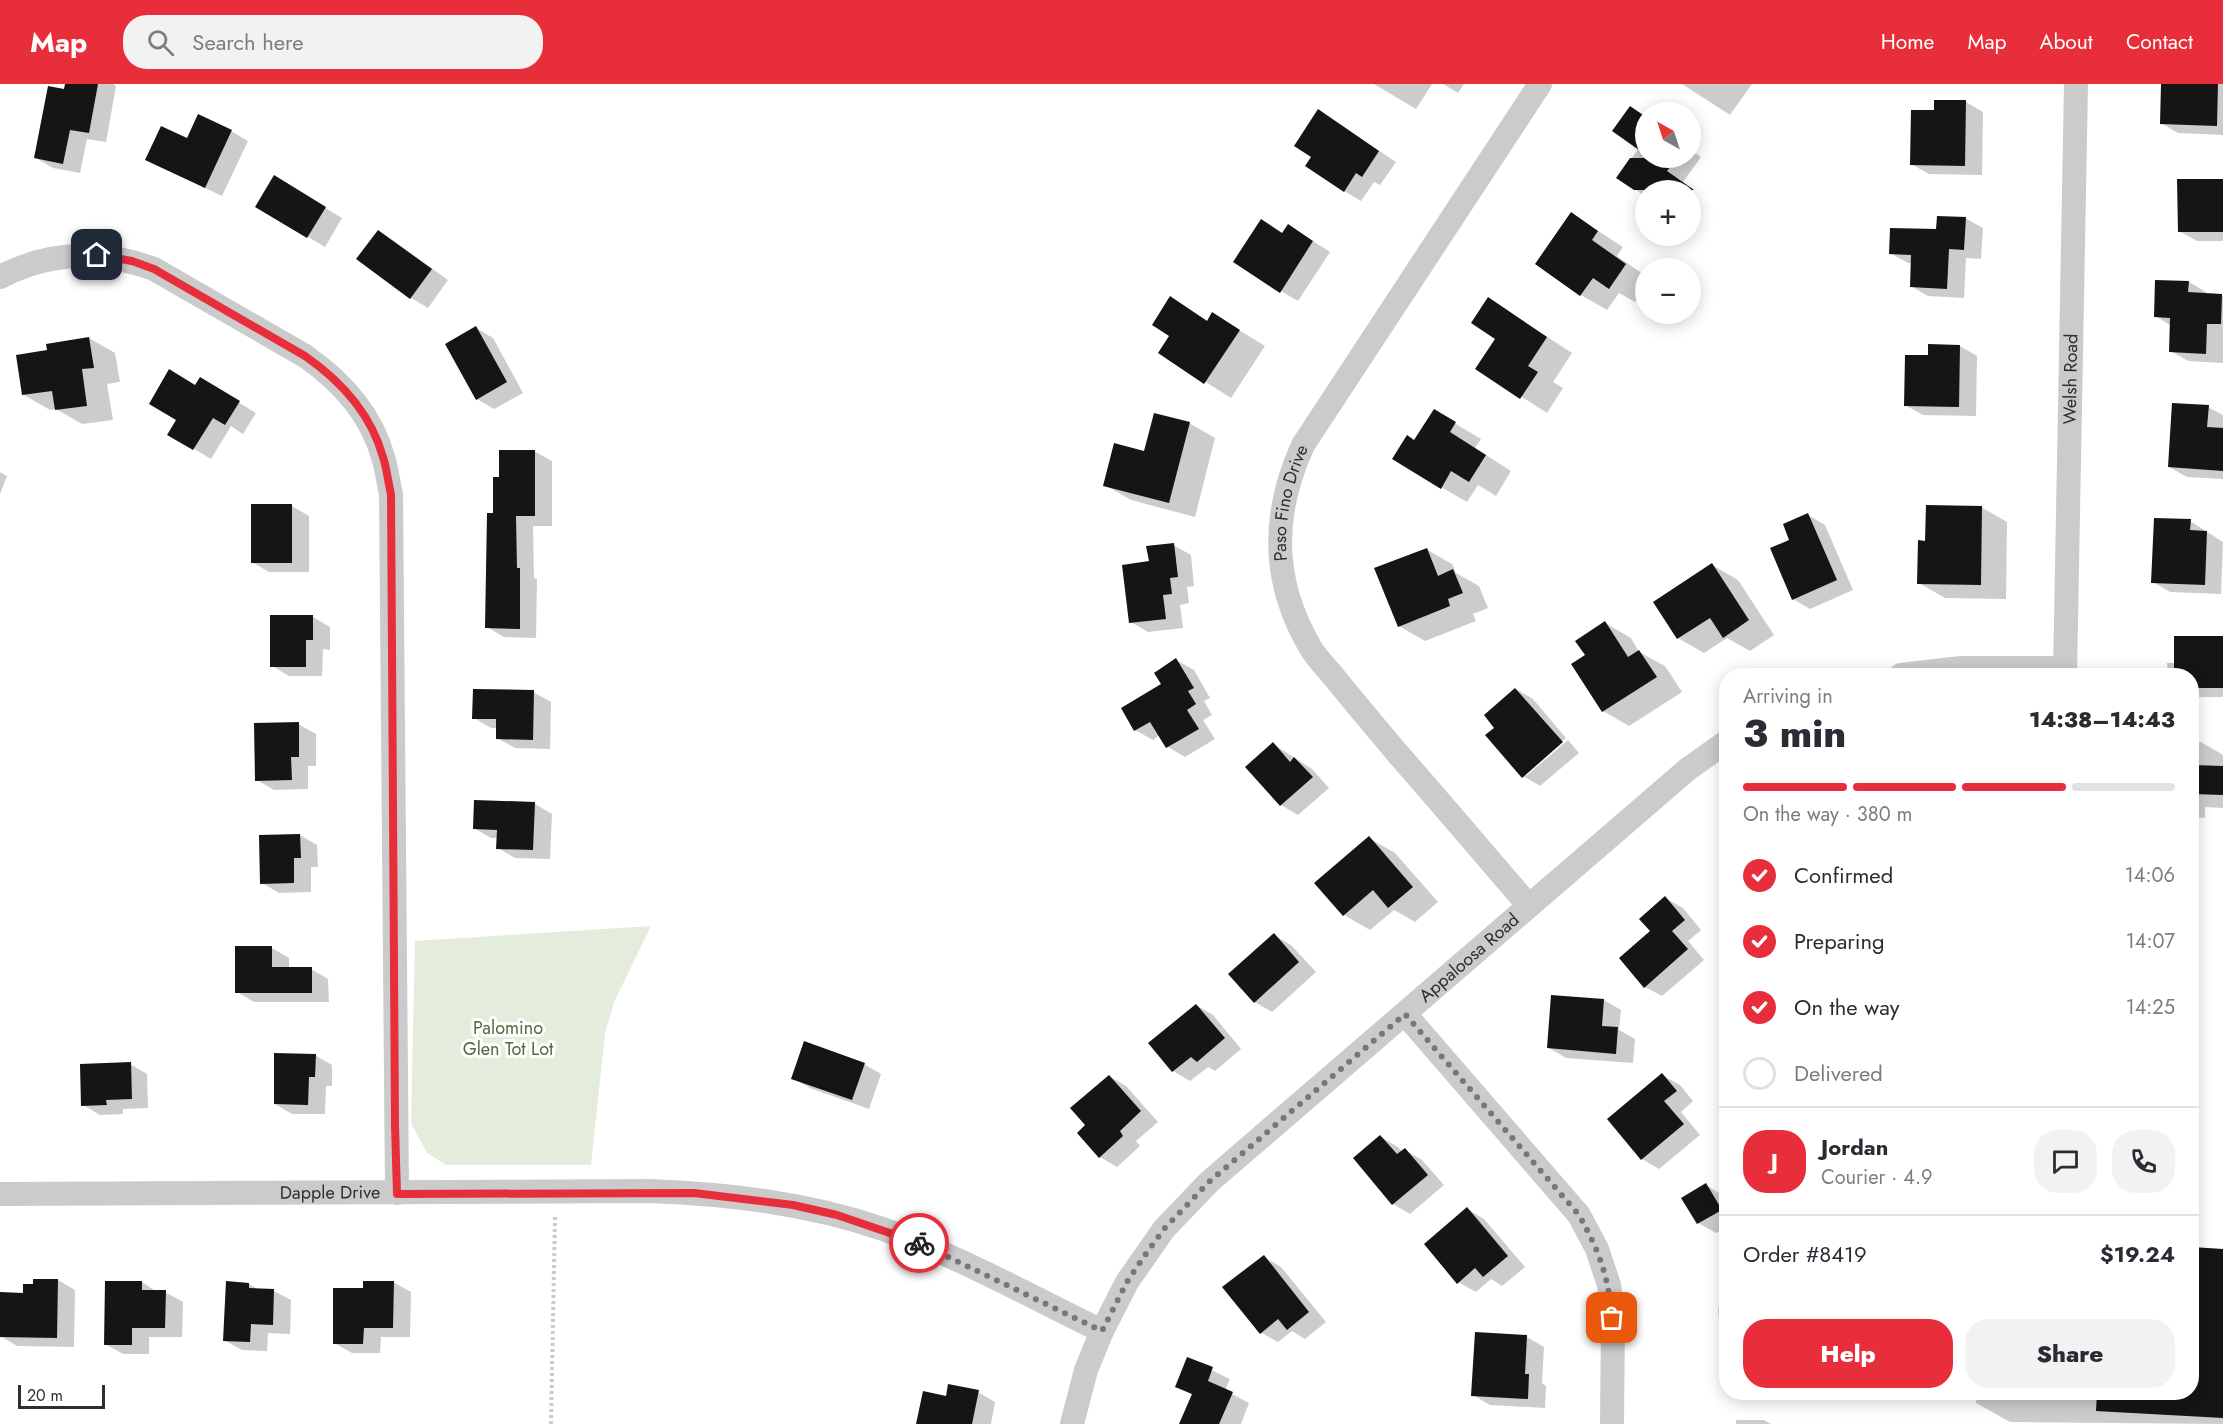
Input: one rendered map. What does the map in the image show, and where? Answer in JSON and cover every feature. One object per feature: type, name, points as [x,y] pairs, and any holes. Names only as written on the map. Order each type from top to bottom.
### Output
[{"type":"street","name":"Paso Fino Drive","points":[[1529,906],[1309,647],[1291,609],[1281,568],[1279,540],[1281,512],[1286,491],[1303,445],[1540,84]]},
{"type":"street","name":"Welsh Road","points":[[2065,668],[2076,84]]},
{"type":"street","points":[[0,277],[61,256],[97,255],[132,261],[154,269],[327,371],[345,389],[372,430],[383,456],[391,494],[397,1194]]},
{"type":"street","name":"Appaloosa Road","points":[[1072,1424],[1086,1370],[1102,1331],[1127,1282],[1164,1229],[1209,1182],[1688,769],[1719,746]]},
{"type":"street","points":[[1405,1014],[1579,1215],[1597,1249],[1609,1286],[1612,1318],[1612,1424]]},
{"type":"street","name":"Dapple Drive","points":[[0,1194],[694,1193],[793,1205],[837,1215],[925,1246],[1102,1331]]},
{"type":"path","points":[[550,1424],[556,1192]]},
{"type":"green space","name":"Palomino Glen Tot Lot","points":[[651,926],[615,1000],[605,1033],[591,1165],[446,1165],[427,1153],[411,1123],[415,941]]},
{"type":"building","points":[[65,84],[98,84],[89,133],[70,130],[63,164],[34,158],[48,86],[64,89]]},
{"type":"building","points":[[2161,84],[2218,84],[2217,126],[2160,124]]},
{"type":"building","points":[[1934,100],[1966,100],[1965,166],[1910,165],[1911,110],[1934,110]]},
{"type":"building","points":[[1630,106],[1635,109],[1635,147],[1612,131]]},
{"type":"building","points":[[1318,109],[1379,151],[1362,177],[1356,173],[1344,192],[1305,166],[1311,157],[1294,146]]},
{"type":"building","points":[[198,114],[232,130],[205,188],[145,160],[161,126],[187,138]]},
{"type":"building","points":[[1630,158],[1635,158],[1635,168],[1669,168],[1667,171],[1680,180],[1635,180],[1634,190],[1616,178]]},
{"type":"building","points":[[274,175],[326,207],[307,238],[255,207]]},
{"type":"building","points":[[2177,179],[2223,179],[2223,232],[2178,232]]},
{"type":"building","points":[[1571,212],[1598,231],[1592,240],[1626,264],[1609,289],[1593,278],[1580,296],[1535,264]]},
{"type":"building","points":[[1937,216],[1966,217],[1964,250],[1949,249],[1947,289],[1910,287],[1911,255],[1889,254],[1890,228],[1936,229]]},
{"type":"building","points":[[1261,219],[1282,233],[1288,224],[1313,241],[1280,293],[1233,262]]},
{"type":"building","points":[[378,230],[432,269],[410,299],[356,259]]},
{"type":"building","points":[[2155,280],[2189,281],[2188,292],[2222,294],[2221,324],[2207,324],[2206,354],[2169,352],[2170,318],[2154,317]]},
{"type":"building","points":[[1170,296],[1207,321],[1212,312],[1240,330],[1204,384],[1158,353],[1169,336],[1152,325]]},
{"type":"building","points":[[1488,297],[1547,337],[1528,366],[1538,372],[1520,399],[1475,369],[1495,339],[1471,323]]},
{"type":"building","points":[[476,326],[507,382],[476,400],[445,344]]},
{"type":"building","points":[[89,337],[94,368],[82,369],[87,406],[55,410],[52,391],[22,395],[16,355],[47,350],[46,344]]},
{"type":"building","points":[[1928,344],[1960,345],[1959,407],[1904,406],[1905,355],[1928,355]]},
{"type":"building","points":[[169,369],[195,385],[200,377],[240,401],[225,425],[213,418],[193,450],[167,435],[176,420],[149,404]]},
{"type":"building","points":[[2172,403],[2209,405],[2207,427],[2223,428],[2223,471],[2168,467]]},
{"type":"building","points":[[1434,409],[1456,422],[1450,432],[1486,455],[1469,482],[1451,471],[1441,489],[1392,459],[1407,435],[1414,440]]},
{"type":"building","points":[[1154,413],[1190,422],[1169,503],[1103,486],[1114,443],[1144,451]]},
{"type":"building","points":[[499,450],[535,450],[535,516],[516,516],[517,568],[520,568],[520,629],[485,628],[487,513],[493,513],[493,477],[499,477]]},
{"type":"building","points":[[251,504],[292,504],[292,563],[251,563]]},
{"type":"building","points":[[1926,505],[1982,506],[1981,585],[1917,584],[1918,540],[1925,541]]},
{"type":"building","points":[[1808,513],[1837,580],[1792,600],[1770,548],[1789,540],[1783,524]]},
{"type":"building","points":[[2154,518],[2191,519],[2190,530],[2207,531],[2205,585],[2151,583]]},
{"type":"building","points":[[1174,543],[1178,577],[1170,578],[1172,594],[1163,595],[1166,619],[1129,623],[1122,565],[1149,561],[1146,546]]},
{"type":"building","points":[[1427,548],[1438,576],[1453,569],[1463,593],[1448,599],[1450,606],[1398,627],[1374,568]]},
{"type":"building","points":[[1712,563],[1749,620],[1723,638],[1710,618],[1677,639],[1653,602]]},
{"type":"building","points":[[270,615],[313,615],[313,640],[306,640],[306,667],[270,667]]},
{"type":"building","points":[[1605,621],[1628,657],[1639,650],[1657,677],[1602,712],[1571,664],[1585,655],[1575,641]]},
{"type":"building","points":[[2174,636],[2223,636],[2223,688],[2199,688],[2199,668],[2174,668]]},
{"type":"building","points":[[1176,658],[1194,688],[1188,691],[1196,704],[1187,710],[1199,729],[1166,748],[1150,722],[1134,731],[1121,708],[1161,684],[1154,673]]},
{"type":"building","points":[[1515,688],[1563,742],[1522,778],[1485,735],[1494,728],[1484,715]]},
{"type":"building","points":[[473,689],[534,690],[533,740],[496,739],[496,719],[472,719]]},
{"type":"building","points":[[299,722],[299,757],[291,757],[292,780],[255,781],[254,723]]},
{"type":"building","points":[[1273,742],[1290,762],[1294,757],[1313,777],[1280,806],[1245,767]]},
{"type":"building","points":[[2199,765],[2223,766],[2223,795],[2199,794]]},
{"type":"building","points":[[474,800],[535,802],[533,850],[496,849],[497,830],[473,829]]},
{"type":"building","points":[[300,834],[301,858],[294,858],[294,883],[260,884],[259,835]]},
{"type":"building","points":[[1369,836],[1413,887],[1388,908],[1373,890],[1343,916],[1314,883]]},
{"type":"building","points":[[1665,896],[1685,920],[1672,931],[1688,949],[1644,988],[1619,958],[1650,931],[1639,919]]},
{"type":"building","points":[[1274,933],[1299,962],[1254,1003],[1228,974]]},
{"type":"building","points":[[235,946],[272,946],[272,967],[312,967],[312,993],[235,993]]},
{"type":"building","points":[[1551,995],[1604,999],[1602,1026],[1618,1027],[1616,1054],[1547,1048]]},
{"type":"building","points":[[1196,1004],[1225,1038],[1197,1062],[1191,1057],[1172,1072],[1148,1043]]},
{"type":"building","points":[[804,1041],[865,1063],[852,1100],[791,1079]]},
{"type":"building","points":[[274,1053],[316,1054],[315,1077],[309,1077],[308,1105],[274,1104]]},
{"type":"building","points":[[131,1062],[132,1099],[106,1100],[107,1105],[81,1106],[80,1064]]},
{"type":"building","points":[[1662,1073],[1677,1091],[1664,1101],[1684,1124],[1641,1160],[1607,1119]]},
{"type":"building","points":[[1109,1075],[1141,1111],[1120,1131],[1123,1136],[1099,1158],[1077,1133],[1085,1125],[1070,1108]]},
{"type":"building","points":[[1380,1135],[1397,1154],[1405,1148],[1428,1175],[1392,1205],[1353,1158]]},
{"type":"building","points":[[1706,1183],[1719,1205],[1719,1212],[1697,1224],[1681,1198]]},
{"type":"building","points":[[1467,1207],[1508,1256],[1483,1277],[1475,1268],[1457,1284],[1424,1244]]},
{"type":"building","points":[[2199,1247],[2223,1249],[2223,1418],[2096,1411],[2097,1400],[2199,1400]]},
{"type":"building","points":[[1264,1255],[1309,1312],[1287,1330],[1278,1319],[1260,1334],[1222,1287]]},
{"type":"building","points":[[33,1279],[58,1279],[57,1338],[0,1337],[0,1292],[23,1293],[23,1284],[33,1284]]},
{"type":"building","points":[[105,1281],[142,1281],[142,1290],[166,1290],[165,1328],[132,1328],[132,1345],[104,1345]]},
{"type":"building","points":[[226,1281],[249,1283],[249,1288],[274,1289],[273,1325],[251,1324],[250,1342],[223,1341]]},
{"type":"building","points":[[363,1281],[394,1281],[393,1328],[364,1328],[363,1344],[333,1344],[333,1288],[363,1288]]},
{"type":"building","points":[[1475,1332],[1527,1335],[1525,1374],[1529,1374],[1528,1399],[1471,1396]]},
{"type":"building","points":[[1187,1357],[1213,1367],[1208,1381],[1233,1392],[1219,1424],[1179,1424],[1192,1394],[1175,1387]]},
{"type":"building","points":[[948,1384],[979,1390],[972,1424],[916,1424],[923,1391],[946,1396]]},
{"type":"way so far","points":[[919,1243],[1102,1331],[1127,1282],[1164,1229],[1209,1182],[1405,1014],[1579,1215],[1597,1249],[1609,1286],[1612,1318]]},
{"type":"route","points":[[97,255],[132,261],[154,269],[327,371],[345,389],[368,421],[383,456],[391,494],[397,1194],[649,1191],[739,1197],[793,1205],[837,1215],[919,1243]]}]
